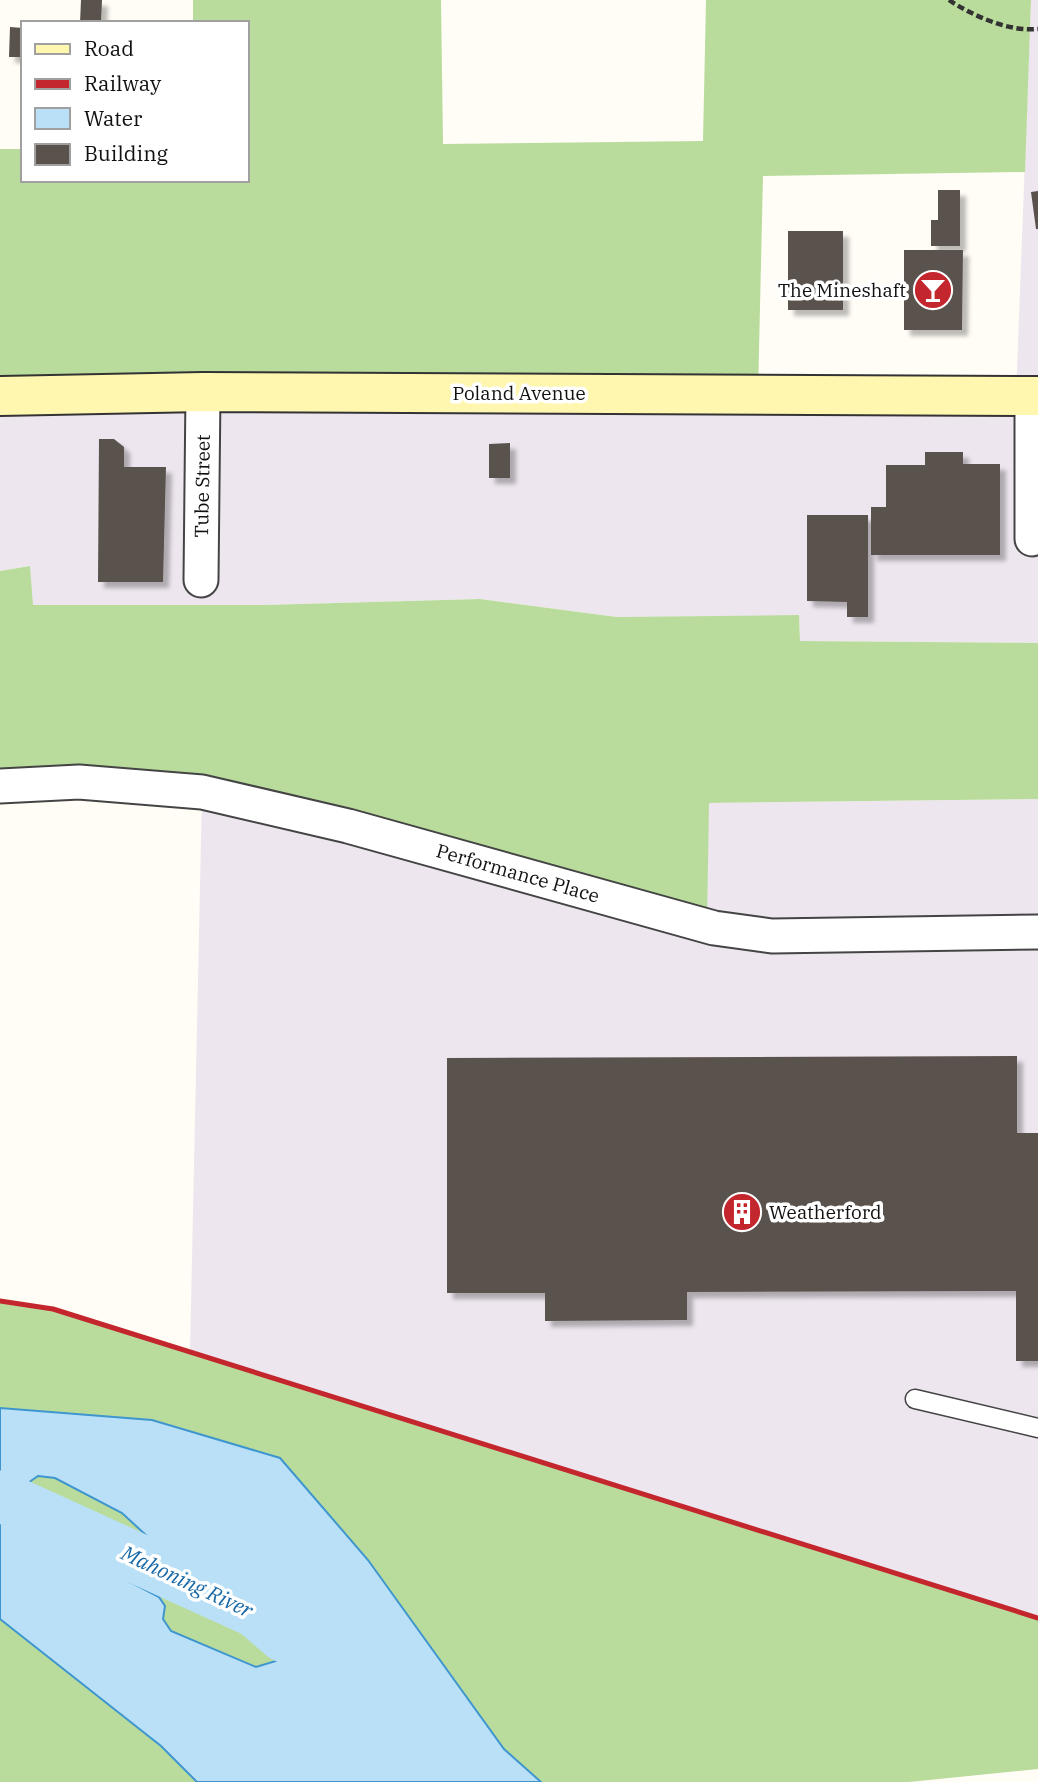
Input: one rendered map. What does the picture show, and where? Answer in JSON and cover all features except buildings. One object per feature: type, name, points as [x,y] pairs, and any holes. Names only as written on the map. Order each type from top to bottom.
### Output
[{"type":"main road","name":"Poland Avenue","points":[[0,396],[202,392],[1035,396]]},
{"type":"street","name":"Tube Street","points":[[201,580],[202,392]]},
{"type":"street","points":[[1031,539],[1035,396]]},
{"type":"street","name":"Performance Place","points":[[0,786],[79,782],[215,794],[348,825],[714,928],[784,936],[1038,932]]},
{"type":"lane","points":[[915,1399],[1038,1428]]},
{"type":"path","points":[[948,0],[996,22],[1038,29]]},
{"type":"shaded area","points":[[1031,0],[1038,0],[1038,643],[800,641],[799,616],[617,617],[480,599],[263,605],[32,605],[30,566],[0,571],[0,396],[1016,396]]},
{"type":"shaded area","points":[[202,792],[707,925],[708,803],[1038,799],[1038,1618],[190,1352]]},
{"type":"green space","points":[[193,0],[441,0],[443,144],[703,141],[706,0],[1031,0],[1025,172],[763,176],[758,394],[0,396],[0,149],[21,149],[21,182],[248,182],[248,21],[193,21]]},
{"type":"green space","points":[[30,566],[33,605],[263,605],[480,599],[617,617],[799,615],[800,641],[1038,643],[1038,799],[709,803],[707,926],[265,805],[0,786],[0,571]]},
{"type":"green space","points":[[0,1301],[53,1309],[1038,1618],[1038,1769],[909,1782],[542,1782],[504,1749],[368,1560],[280,1458],[152,1420],[0,1408]]},
{"type":"green space","points":[[38,1476],[55,1478],[122,1513],[276,1642],[280,1651],[276,1662],[256,1667],[171,1631],[163,1619],[165,1606],[159,1597],[130,1582],[30,1498],[28,1483]]},
{"type":"green space","points":[[0,1619],[161,1746],[197,1782],[0,1782]]},
{"type":"water","points":[[0,1408],[152,1420],[280,1458],[368,1560],[504,1749],[541,1782],[197,1782],[161,1746],[0,1619]],"holes":[[[38,1476],[55,1478],[122,1513],[148,1537],[202,1578],[276,1641],[280,1651],[276,1661],[256,1667],[171,1631],[163,1619],[165,1606],[159,1597],[130,1582],[30,1498],[28,1483]]]},
{"type":"waterway","name":"Mahoning River","points":[[0,1496],[255,1612],[284,1637]]},
{"type":"railway","points":[[0,1301],[53,1309],[1038,1618]]},
{"type":"place","name":"The Mineshaft","points":[[933,290]]},
{"type":"place","name":"Weatherford","points":[[742,1212]]}]
